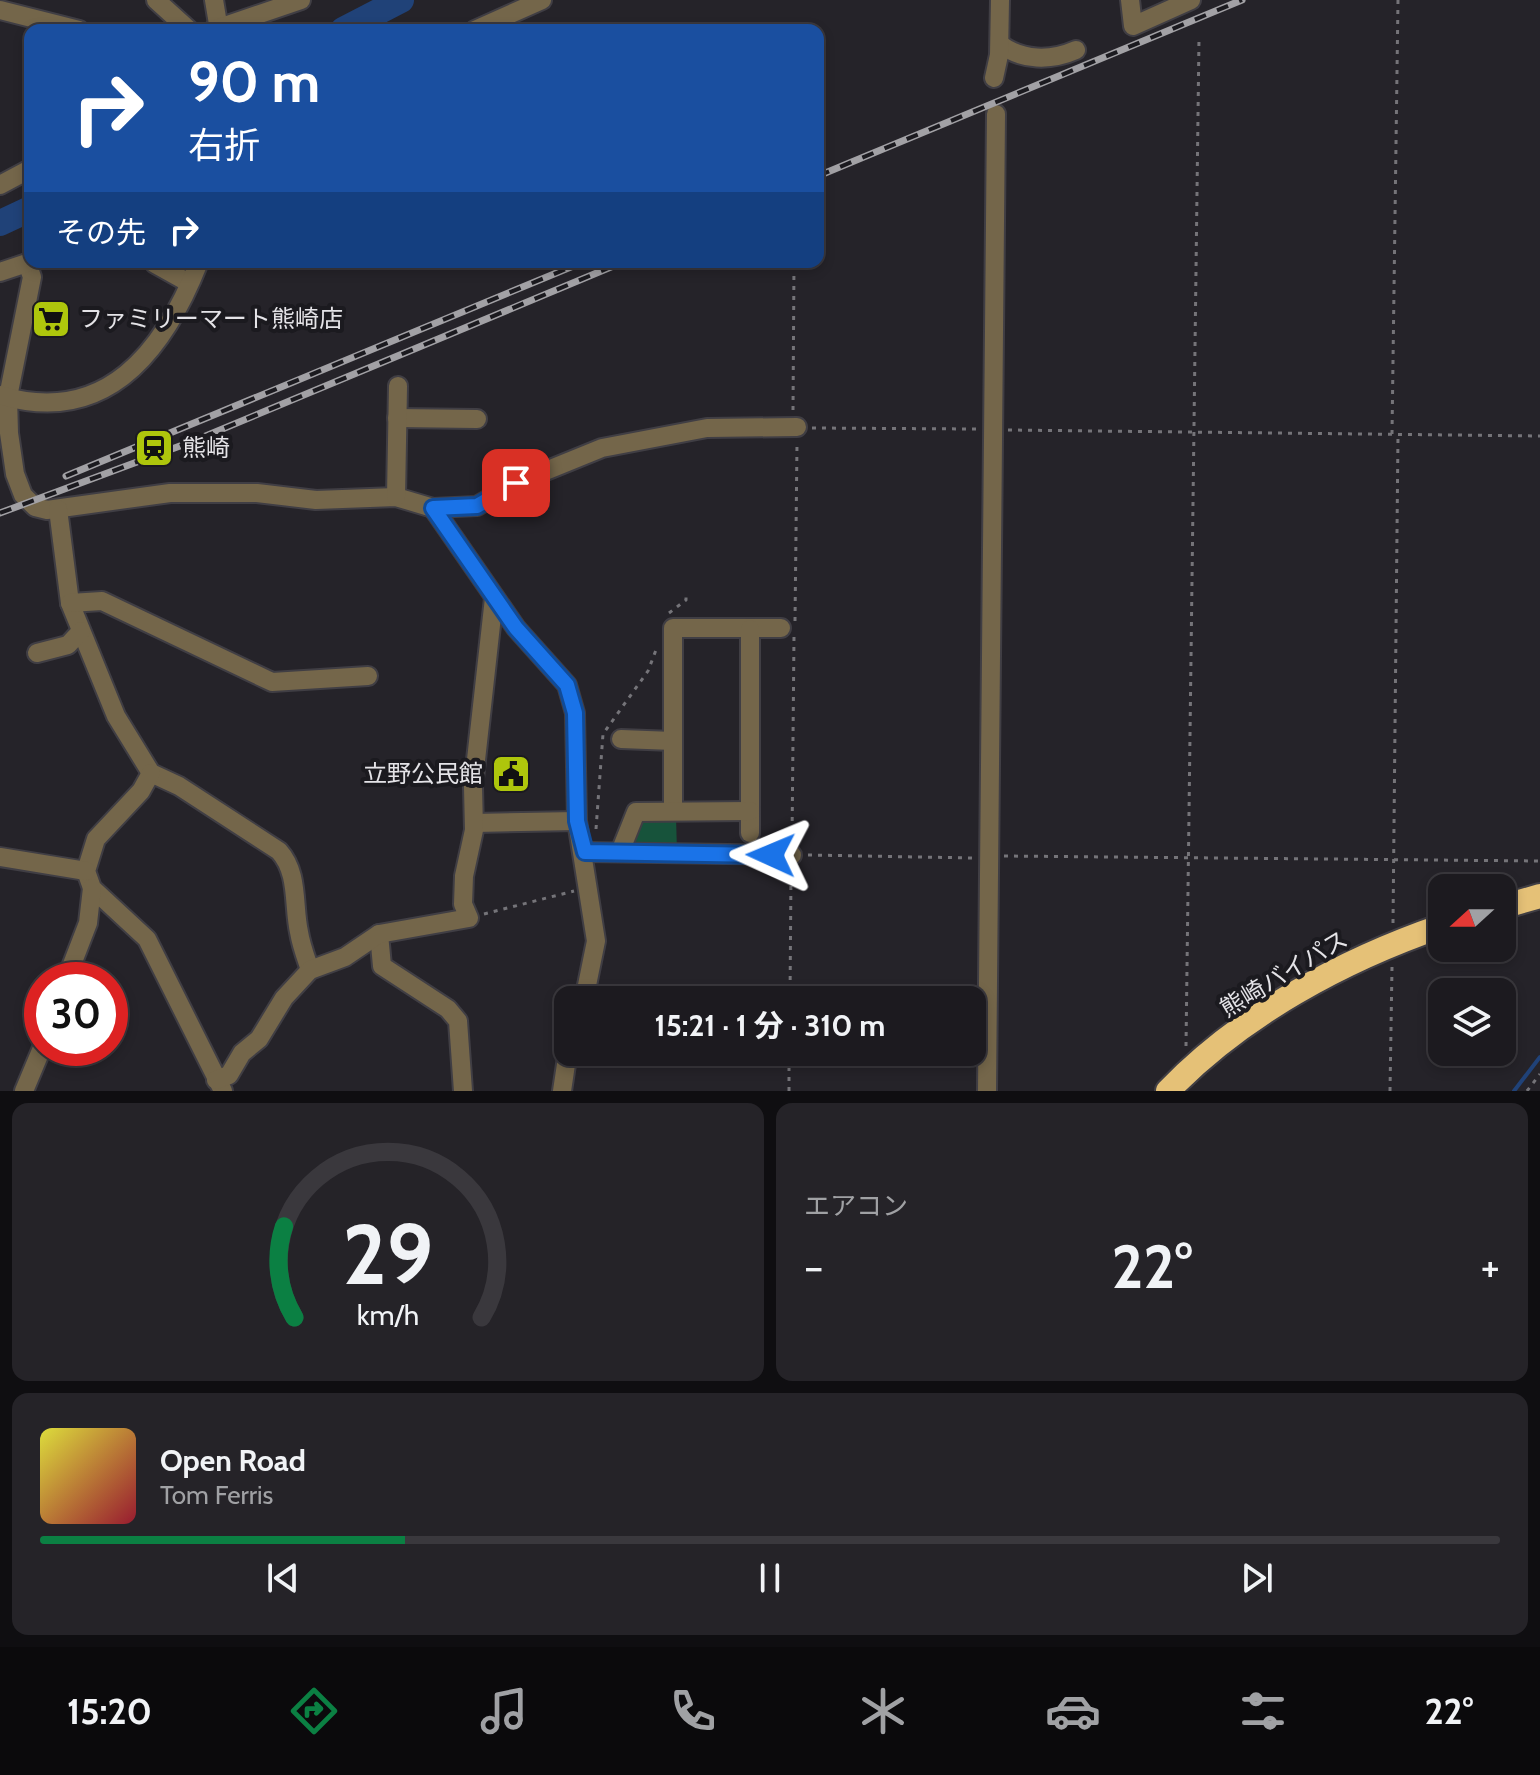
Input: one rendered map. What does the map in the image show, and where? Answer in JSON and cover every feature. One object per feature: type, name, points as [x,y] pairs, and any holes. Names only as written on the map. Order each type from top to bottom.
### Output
[{"type":"highway","points":[[1516,903],[1540,896]]},
{"type":"highway","name":"熊崎バイパス","points":[[1168,1091],[1185,1073],[1292,997],[1393,945],[1428,931]]},
{"type":"street","points":[[156,0],[182,24]]},
{"type":"street","points":[[214,0],[216,24]]},
{"type":"street","points":[[231,24],[301,0]]},
{"type":"street","points":[[488,24],[542,0]]},
{"type":"street","points":[[994,78],[1000,44],[1000,0]]},
{"type":"street","points":[[1130,0],[1131,24],[1136,26],[1191,0]]},
{"type":"street","points":[[0,10],[55,24]]},
{"type":"street","points":[[1000,44],[1013,54],[1024,56],[1054,57],[1076,50]]},
{"type":"street","points":[[987,1091],[996,430],[996,114]]},
{"type":"street","points":[[0,185],[24,172]]},
{"type":"street","points":[[0,272],[24,263]]},
{"type":"street","points":[[30,268],[32,277],[4,396],[5,434],[15,474],[23,495],[35,507],[58,509],[170,493],[257,493],[316,500],[396,497],[433,508],[477,506],[516,483],[602,448],[707,428],[795,428]]},
{"type":"street","points":[[162,268],[186,281]]},
{"type":"street","points":[[4,396],[40,404],[55,403],[82,396],[125,377],[149,354],[195,268]]},
{"type":"street","points":[[396,497],[398,386]]},
{"type":"street","points":[[397,418],[477,419]]},
{"type":"street","points":[[433,508],[494,598],[567,685],[575,713],[577,821],[588,852],[588,886],[596,941],[587,986]]},
{"type":"street","points":[[58,509],[70,603],[116,716],[151,773],[179,786],[288,860],[294,879],[299,932],[310,970]]},
{"type":"street","points":[[0,857],[89,879],[147,939],[220,1086],[242,1053],[259,1039],[284,998],[310,970],[345,957],[379,934],[469,918],[463,904],[464,876],[474,823],[473,787],[494,598]]},
{"type":"street","points":[[70,603],[102,601],[272,682],[368,676]]},
{"type":"street","points":[[673,811],[673,628],[781,628]]},
{"type":"street","points":[[750,629],[750,833]]},
{"type":"street","points":[[37,653],[68,645],[81,631]]},
{"type":"street","points":[[621,739],[673,741]]},
{"type":"street","points":[[73,962],[88,923],[89,879],[96,839],[141,791],[151,773]]},
{"type":"street","points":[[620,852],[636,812],[750,811]]},
{"type":"street","points":[[474,823],[577,821]]},
{"type":"street","points":[[588,852],[792,855]]},
{"type":"street","points":[[379,934],[382,966],[448,1009],[458,1021],[463,1091]]},
{"type":"street","points":[[24,1091],[34,1066]]},
{"type":"street","points":[[562,1091],[566,1066]]},
{"type":"street","points":[[572,1091],[574,1066]]},
{"type":"path","points":[[1392,434],[1398,0]]},
{"type":"path","points":[[1185,1073],[1199,38]]},
{"type":"path","points":[[790,986],[794,268]]},
{"type":"path","points":[[795,428],[1540,436]]},
{"type":"path","points":[[1390,1091],[1398,434]]},
{"type":"path","points":[[664,620],[686,600],[686,594]]},
{"type":"path","points":[[588,852],[598,818],[596,790],[603,734],[648,671],[658,643]]},
{"type":"path","points":[[792,855],[1540,861]]},
{"type":"path","points":[[469,918],[588,886]]},
{"type":"path","points":[[789,1066],[789,1091]]},
{"type":"path","points":[[1527,1091],[1540,1074]]},
{"type":"green space","points":[[676,817],[677,851],[629,845],[638,819]]},
{"type":"waterway","points":[[355,24],[401,0]]},
{"type":"waterway","points":[[0,223],[24,212]]},
{"type":"waterway","points":[[1514,1091],[1540,1057]]},
{"type":"railway","points":[[824,174],[1242,0]]},
{"type":"railway","points":[[66,476],[569,268]]},
{"type":"railway","points":[[0,513],[196,440],[609,268]]},
{"type":"place","name":"ファミリーマート熊崎店","points":[[51,319]]},
{"type":"place","name":"熊崎","points":[[154,448]]},
{"type":"place","name":"立野公民館","points":[[511,774]]},
{"type":"route","points":[[516,483],[477,506],[433,508],[516,628],[563,676],[567,685],[575,713],[577,821],[585,852],[771,855]]}]
